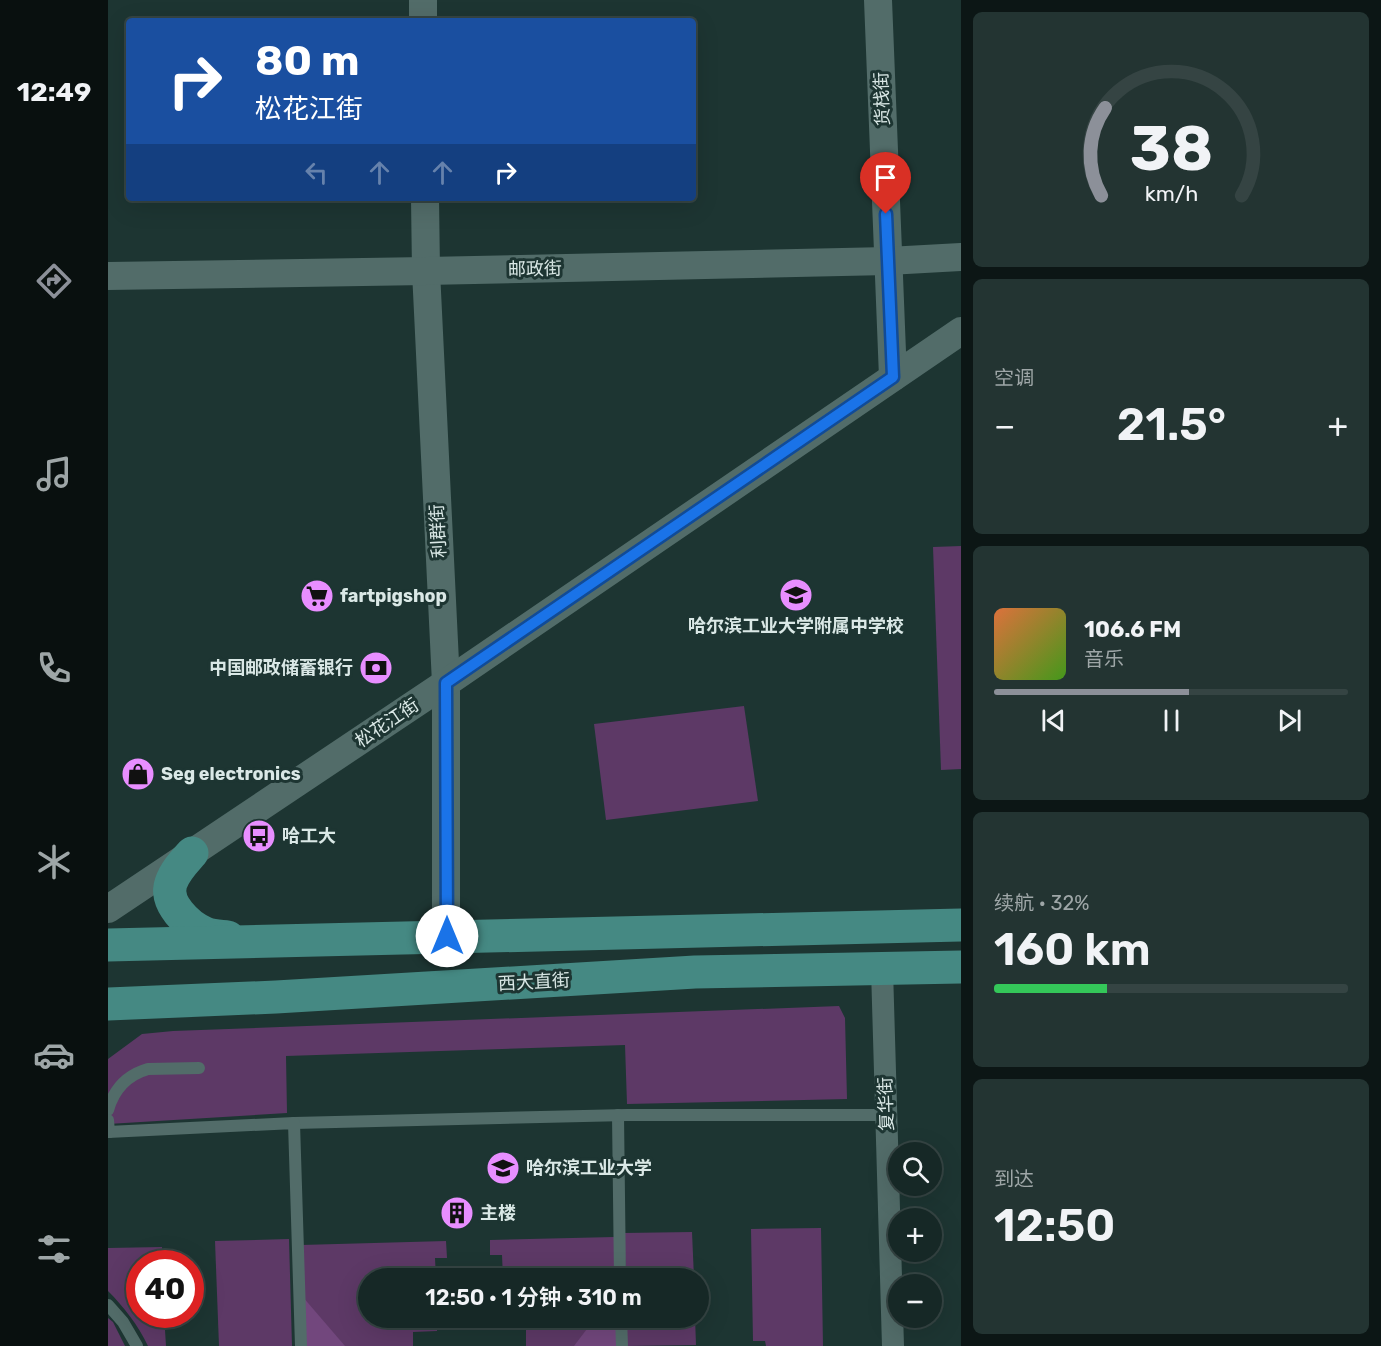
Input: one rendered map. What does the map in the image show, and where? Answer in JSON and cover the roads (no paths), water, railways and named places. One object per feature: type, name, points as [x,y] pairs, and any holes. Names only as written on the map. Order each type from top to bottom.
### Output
[{"type":"main road","points":[[192,852],[178,869],[170,884],[169,895],[182,916],[193,927],[214,936],[265,942]]},
{"type":"main road","points":[[108,945],[961,925]]},
{"type":"main road","name":"西大直街","points":[[108,1004],[276,997],[695,972],[961,967]]},
{"type":"street","points":[[423,0],[423,18]]},
{"type":"street","name":"货栈街","points":[[878,0],[893,377]]},
{"type":"street","name":"利群街","points":[[425,201],[426,271],[446,683],[447,936]]},
{"type":"street","name":"邮政街","points":[[108,276],[888,261],[961,257]]},
{"type":"street","name":"松花江街","points":[[108,909],[446,683],[961,330]]},
{"type":"street","name":"复华街","points":[[882,969],[893,1346]]},
{"type":"lane","points":[[108,1110],[124,1081],[141,1071],[199,1068]]},
{"type":"lane","points":[[618,1115],[620,1268]]},
{"type":"lane","points":[[108,1120],[108,1132],[294,1123],[618,1115],[886,1115]]},
{"type":"lane","points":[[294,1123],[301,1346]]},
{"type":"lane","points":[[108,1305],[123,1322],[137,1346]]},
{"type":"lane","points":[[621,1328],[622,1346]]},
{"type":"place","name":"哈尔滨工业大学附属中学校","points":[[796,595]]},
{"type":"place","name":"fartpigshop","points":[[317,596]]},
{"type":"place","name":"中国邮政储蓄银行","points":[[376,668]]},
{"type":"place","name":"Seg electronics","points":[[138,774]]},
{"type":"place","name":"哈工大","points":[[259,836]]},
{"type":"place","name":"哈尔滨工业大学","points":[[503,1168]]},
{"type":"place","name":"主楼","points":[[457,1213]]}]
